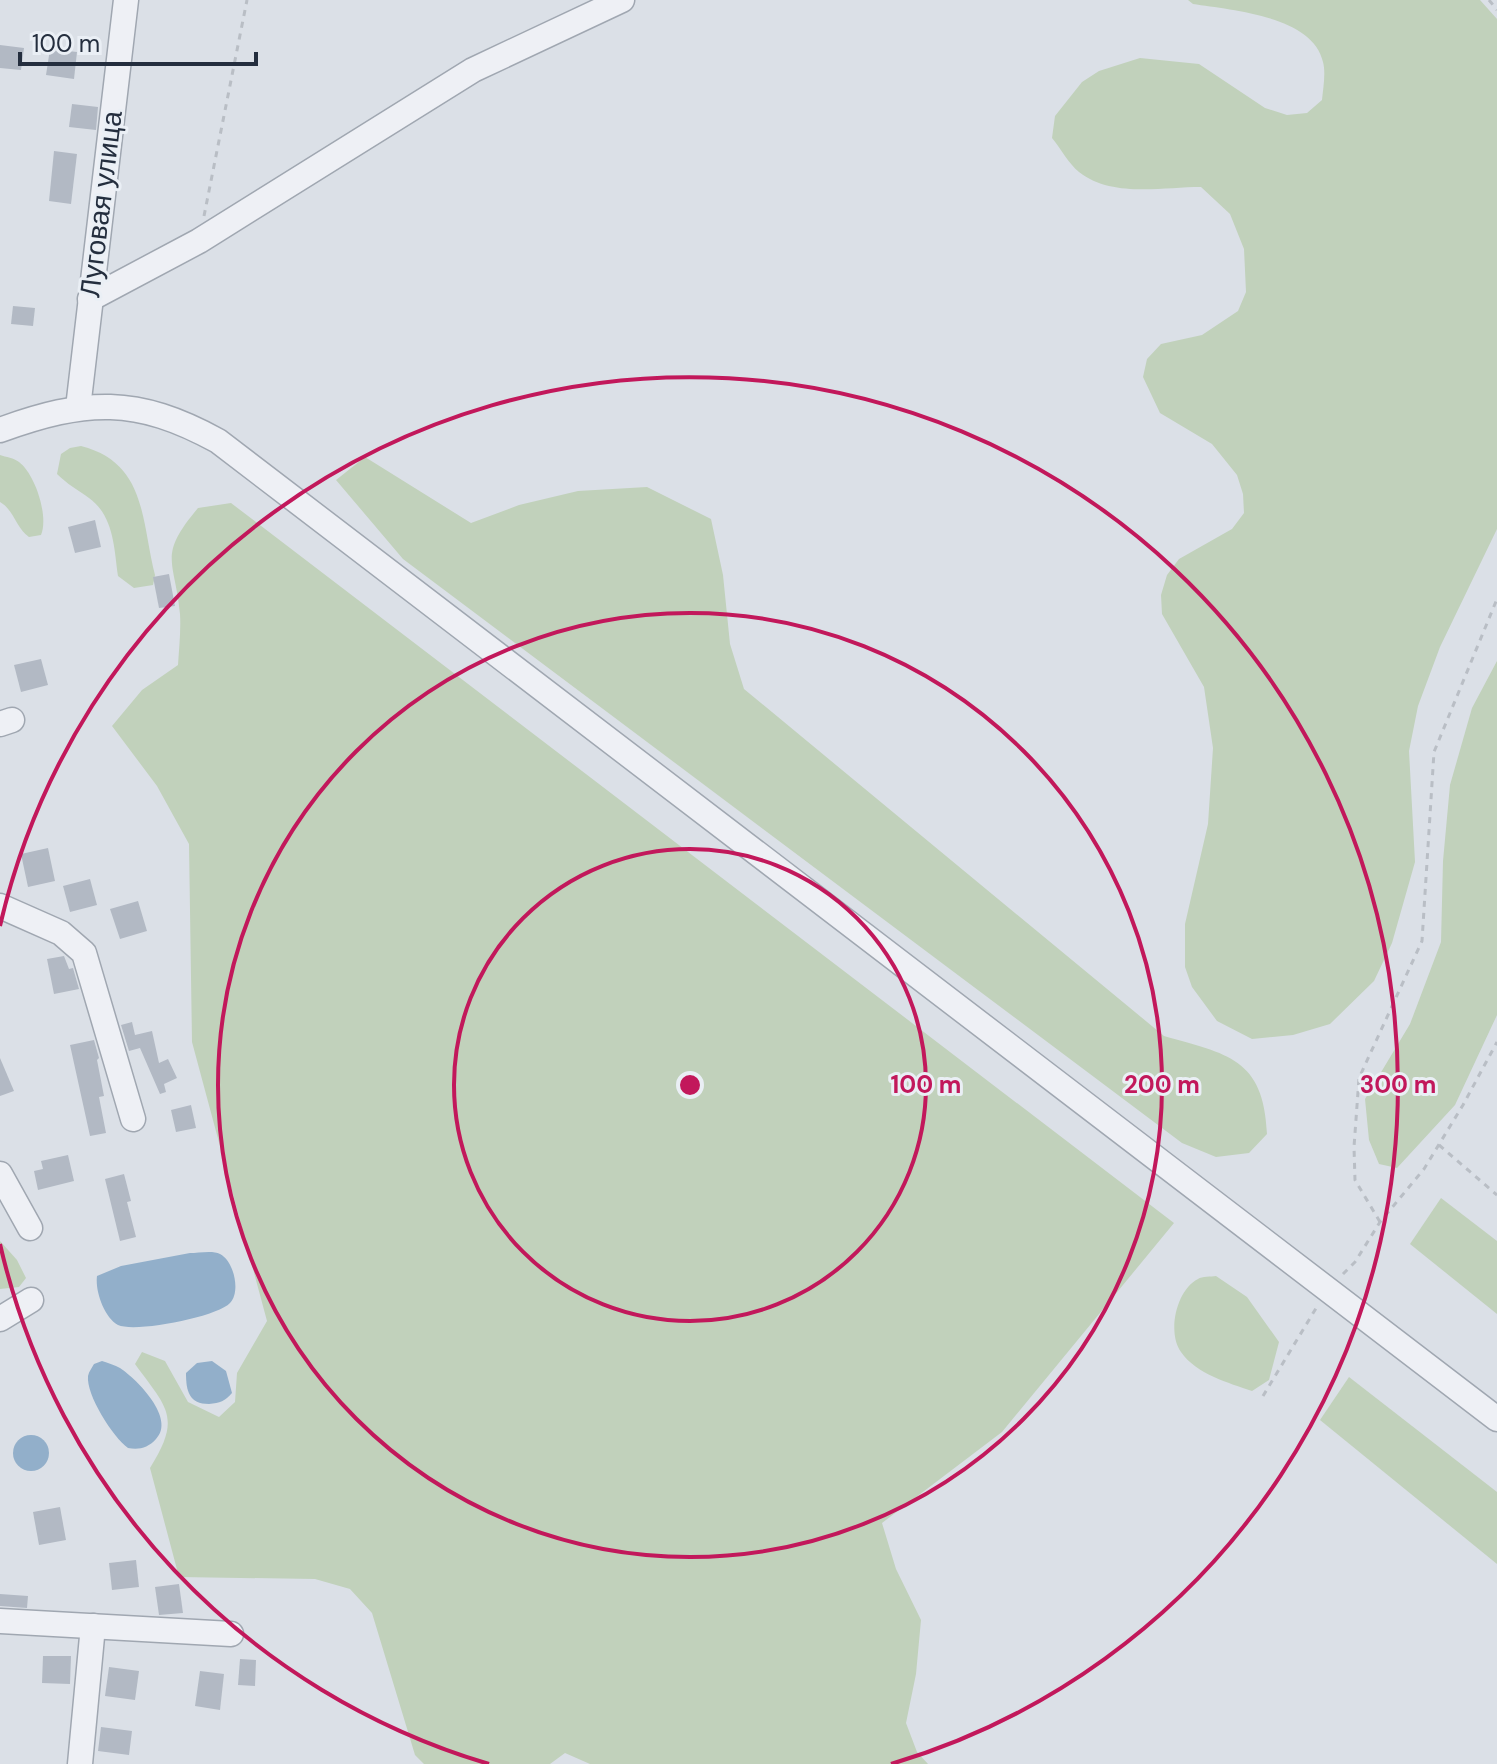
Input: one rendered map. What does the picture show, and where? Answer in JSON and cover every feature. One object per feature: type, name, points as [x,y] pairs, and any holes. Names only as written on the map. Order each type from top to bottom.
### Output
[{"type":"street","name":"Луговая улица","points":[[78,408],[126,0]]},
{"type":"street","points":[[90,299],[199,241],[473,70],[622,0]]},
{"type":"street","points":[[0,430],[78,408],[101,405],[147,411],[184,423],[218,441],[1497,1419]]},
{"type":"street","points":[[0,906],[61,933],[84,953],[133,1119]]},
{"type":"street","points":[[0,1174],[30,1228]]},
{"type":"street","points":[[0,1319],[31,1300]]},
{"type":"street","points":[[0,1621],[231,1634]]},
{"type":"street","points":[[80,1764],[93,1626]]},
{"type":"path","points":[[199,241],[247,0]]},
{"type":"path","points":[[1489,0],[1497,10]]},
{"type":"path","points":[[1380,1222],[1355,1180],[1359,1078],[1422,941],[1434,752],[1497,599]]},
{"type":"path","points":[[1263,1396],[1329,1288],[1355,1262],[1380,1222],[1424,1169],[1497,1042]]},
{"type":"path","points":[[1439,1145],[1497,1195]]},
{"type":"green space","points":[[1188,0],[1480,0],[1497,19],[1497,529],[1440,647],[1418,706],[1409,751],[1415,862],[1392,943],[1374,981],[1330,1024],[1293,1035],[1252,1039],[1217,1021],[1192,987],[1185,967],[1185,924],[1208,824],[1213,748],[1204,687],[1162,614],[1161,595],[1167,575],[1179,559],[1232,529],[1244,513],[1243,494],[1237,475],[1212,444],[1160,413],[1143,377],[1147,359],[1161,344],[1202,335],[1238,311],[1246,292],[1244,249],[1230,214],[1201,187],[1138,189],[1106,185],[1079,172],[1052,138],[1055,116],[1082,82],[1099,71],[1140,58],[1199,64],[1265,108],[1287,115],[1307,113],[1322,100],[1323,62],[1316,47],[1304,34],[1268,18],[1193,4]]},
{"type":"green space","points":[[81,446],[103,454],[130,480],[143,515],[155,575],[153,585],[134,588],[118,576],[114,544],[104,514],[89,498],[57,474],[61,454]]},
{"type":"green space","points":[[0,455],[19,462],[30,476],[42,507],[41,535],[29,537],[0,502]]},
{"type":"green space","points":[[365,457],[471,523],[519,505],[578,491],[647,487],[711,519],[723,575],[730,644],[744,689],[1164,1036],[1206,1048],[1238,1063],[1250,1074],[1258,1089],[1267,1134],[1249,1153],[1216,1157],[1182,1143],[403,559],[336,480]]},
{"type":"green space","points":[[231,503],[1174,1223],[1002,1432],[882,1523],[896,1569],[921,1620],[916,1674],[906,1723],[917,1752],[928,1764],[590,1764],[565,1753],[550,1764],[424,1764],[415,1755],[372,1613],[350,1589],[315,1579],[179,1577],[150,1468],[166,1436],[166,1413],[135,1364],[142,1352],[165,1361],[188,1402],[219,1417],[235,1402],[237,1373],[267,1321],[192,1042],[189,844],[157,786],[112,726],[142,690],[178,665],[180,614],[172,559],[177,538],[198,508]]},
{"type":"green space","points":[[1497,661],[1497,1015],[1455,1105],[1397,1168],[1379,1164],[1369,1140],[1365,1099],[1410,1024],[1441,942],[1443,861],[1450,785],[1472,708]]},
{"type":"green space","points":[[1441,1198],[1497,1241],[1497,1314],[1410,1244]]},
{"type":"green space","points":[[0,1241],[17,1260],[26,1278],[19,1287],[0,1289]]},
{"type":"green space","points":[[1216,1276],[1247,1297],[1279,1342],[1269,1380],[1252,1391],[1204,1372],[1187,1360],[1177,1344],[1174,1323],[1184,1292],[1200,1278]]},
{"type":"green space","points":[[1349,1377],[1497,1492],[1497,1564],[1320,1420]]},
{"type":"water","points":[[213,1252],[229,1263],[235,1285],[230,1303],[193,1318],[157,1325],[127,1327],[113,1321],[99,1296],[97,1276],[121,1266],[190,1253]]},
{"type":"water","points":[[102,1361],[128,1374],[145,1390],[158,1411],[161,1431],[147,1446],[128,1448],[108,1425],[96,1404],[88,1376],[94,1364]]},
{"type":"water","points":[[212,1361],[226,1371],[232,1393],[219,1402],[197,1402],[190,1395],[186,1373],[197,1363]]},
{"type":"water","points":[[31,1435],[44,1440],[49,1453],[44,1466],[31,1471],[18,1466],[13,1453],[18,1440]]},
{"type":"building","points":[[0,45],[24,48],[21,70],[0,68]]},
{"type":"building","points":[[50,49],[77,52],[74,79],[46,75]]},
{"type":"building","points":[[72,104],[98,107],[96,130],[69,127]]},
{"type":"building","points":[[54,151],[77,154],[71,204],[49,201]]},
{"type":"building","points":[[13,306],[35,308],[33,326],[11,324]]},
{"type":"building","points":[[95,520],[101,547],[75,553],[68,527]]},
{"type":"building","points":[[169,574],[175,606],[159,608],[153,577]]},
{"type":"building","points":[[41,659],[48,685],[21,692],[14,665]]},
{"type":"building","points":[[48,848],[55,881],[28,887],[21,854]]},
{"type":"building","points":[[90,879],[97,905],[70,912],[63,886]]},
{"type":"building","points":[[138,901],[147,931],[120,939],[110,909]]},
{"type":"building","points":[[64,956],[69,969],[73,968],[79,989],[54,994],[47,959]]},
{"type":"building","points":[[132,1022],[135,1035],[152,1031],[159,1063],[168,1059],[177,1078],[164,1084],[166,1092],[160,1094],[140,1048],[129,1051],[121,1025]]},
{"type":"building","points":[[94,1040],[104,1096],[99,1097],[106,1133],[90,1136],[70,1045]]},
{"type":"building","points":[[0,1058],[14,1091],[0,1096]]},
{"type":"building","points":[[191,1105],[196,1128],[176,1132],[171,1110]]},
{"type":"building","points":[[68,1155],[74,1181],[38,1190],[34,1171],[43,1169],[41,1161]]},
{"type":"building","points":[[124,1174],[136,1237],[120,1241],[105,1179]]},
{"type":"building","points":[[60,1507],[66,1540],[39,1545],[33,1512]]},
{"type":"building","points":[[136,1560],[139,1587],[112,1590],[109,1563]]},
{"type":"building","points":[[179,1584],[183,1613],[159,1615],[155,1587]]},
{"type":"building","points":[[0,1594],[28,1596],[27,1608],[0,1606]]},
{"type":"building","points":[[43,1656],[71,1656],[70,1684],[42,1683]]},
{"type":"building","points":[[240,1659],[256,1660],[255,1686],[238,1685]]},
{"type":"building","points":[[109,1667],[139,1671],[135,1700],[105,1696]]},
{"type":"building","points":[[200,1671],[224,1674],[220,1710],[195,1706]]},
{"type":"building","points":[[101,1727],[132,1731],[129,1755],[98,1751]]}]
